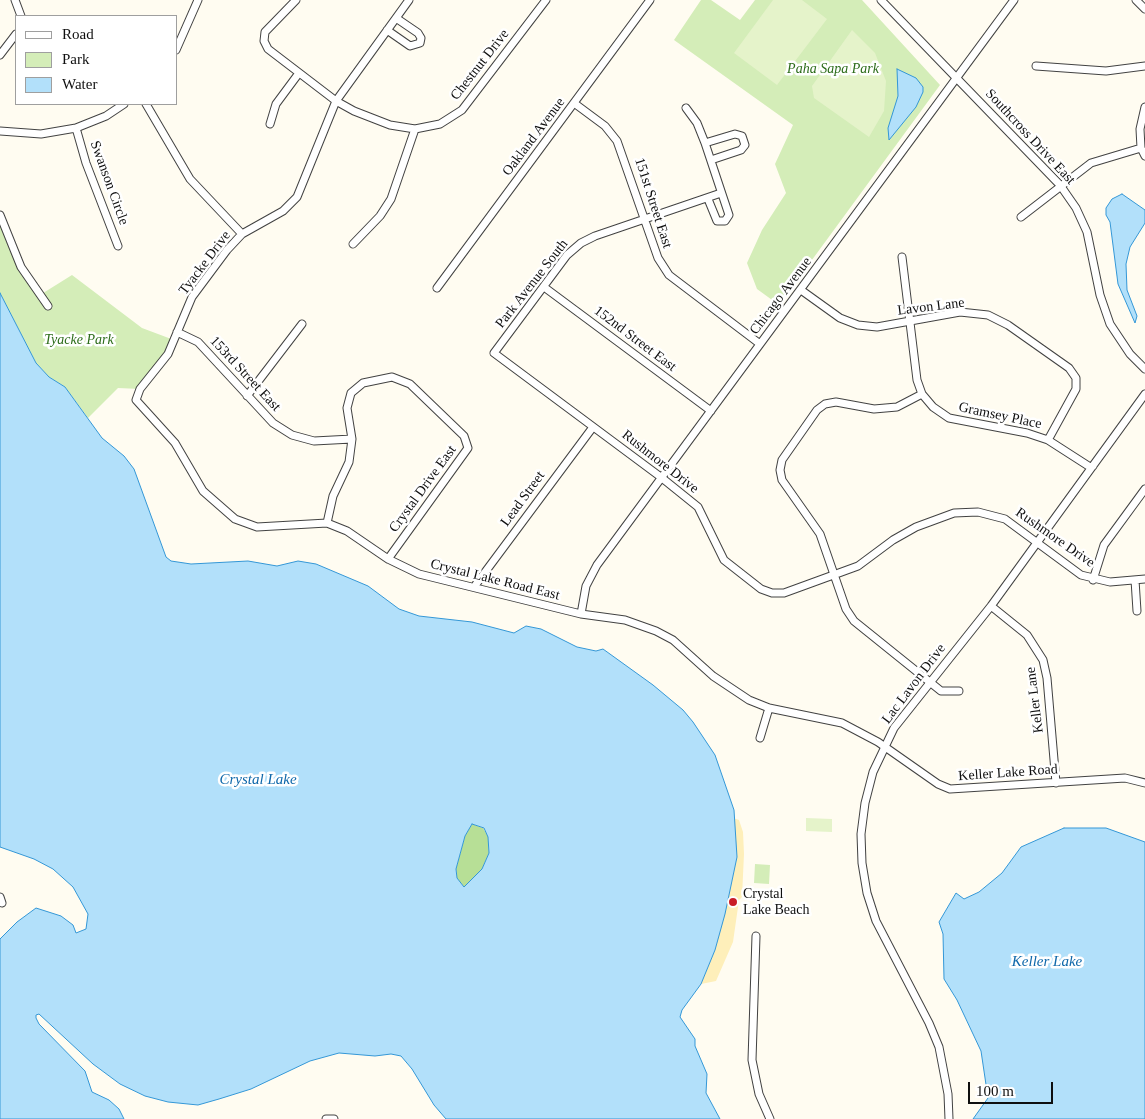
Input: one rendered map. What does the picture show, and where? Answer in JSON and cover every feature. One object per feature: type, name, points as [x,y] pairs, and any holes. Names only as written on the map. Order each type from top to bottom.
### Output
[{"type":"street","points":[[15,0],[21,15]]},
{"type":"street","points":[[178,45],[198,0]]},
{"type":"street","name":"Chestnut Drive","points":[[296,0],[265,32],[264,41],[268,49],[336,101],[354,111],[390,124],[414,129],[440,124],[462,110],[546,0]]},
{"type":"street","name":"Tyacke Drive","points":[[136,400],[140,389],[168,354],[192,297],[226,250],[242,234],[283,211],[297,197],[336,101],[409,0]]},
{"type":"street","name":"Oakland Avenue","points":[[437,288],[650,0]]},
{"type":"street","name":"Southcross Drive East","points":[[880,0],[958,78],[1060,185],[1076,208],[1087,232],[1100,295],[1110,324],[1130,354],[1145,369]]},
{"type":"street","name":"Chicago Avenue","points":[[581,614],[586,586],[597,566],[1014,0]]},
{"type":"street","points":[[1136,0],[1145,9]]},
{"type":"street","points":[[387,30],[410,46],[420,43],[421,38],[418,33],[396,18]]},
{"type":"street","points":[[0,55],[15,39]]},
{"type":"street","points":[[1036,66],[1106,71],[1145,66]]},
{"type":"street","points":[[270,124],[276,104],[299,72]]},
{"type":"street","name":"151st Street East","points":[[574,103],[605,126],[618,141],[658,258],[669,275],[760,344]]},
{"type":"street","points":[[0,132],[41,134],[76,128],[106,116],[122,105]]},
{"type":"street","points":[[147,105],[190,179],[242,234]]},
{"type":"street","points":[[1145,107],[1140,128],[1141,148],[1145,156]]},
{"type":"street","points":[[686,108],[697,123],[711,160],[729,216],[725,221],[717,221],[708,199]]},
{"type":"street","name":"Swanson Circle","points":[[76,128],[86,163],[118,246]]},
{"type":"street","points":[[353,244],[380,216],[391,199],[414,129]]},
{"type":"street","points":[[705,143],[735,134],[742,136],[745,145],[741,150],[711,160]]},
{"type":"street","points":[[1020,217],[1091,162],[1141,148]]},
{"type":"street","name":"Park Avenue South","points":[[494,354],[568,255],[581,243],[595,236],[721,193]]},
{"type":"street","points":[[0,215],[21,267],[48,306]]},
{"type":"street","points":[[902,257],[917,380],[922,394],[897,407],[874,409],[836,402],[825,404],[817,410],[782,460],[780,470],[782,480],[820,534],[846,609],[854,621],[941,690],[959,691]]},
{"type":"street","name":"152nd Street East","points":[[544,287],[711,411]]},
{"type":"street","name":"Lavon Lane","points":[[801,290],[840,318],[858,325],[877,327],[960,312],[988,315],[1008,325],[1069,368],[1076,378],[1076,389],[1048,440]]},
{"type":"street","points":[[248,396],[302,324]]},
{"type":"street","name":"153rd Street East","points":[[177,332],[198,342],[273,423],[292,436],[314,440],[352,439]]},
{"type":"street","name":"Rushmore Drive","points":[[494,354],[662,478],[698,508],[724,560],[761,589],[772,593],[784,592],[835,576],[858,566],[893,540],[916,527],[954,514],[978,512],[1005,518],[1081,575],[1093,580],[1110,582],[1145,579]]},
{"type":"street","name":"Crystal Drive East","points":[[352,439],[347,408],[351,393],[363,383],[392,377],[410,384],[468,442],[466,454],[388,559]]},
{"type":"street","name":"Gramsey Place","points":[[922,394],[933,407],[949,418],[1027,433],[1048,440],[1090,467],[1093,466]]},
{"type":"street","name":"Lac Lavon Drive","points":[[948,1119],[948,1094],[939,1047],[930,1023],[876,921],[864,873],[861,834],[865,803],[873,772],[894,728],[991,606],[1145,394]]},
{"type":"street","name":"Crystal Lake Road East","points":[[136,400],[176,443],[203,491],[235,519],[257,526],[327,524],[347,531],[388,559],[420,574],[581,614],[625,620],[656,631],[687,650],[729,688],[768,708],[842,723],[884,746]]},
{"type":"street","name":"Lead Street","points":[[474,587],[593,426]]},
{"type":"street","points":[[327,524],[333,496],[349,462],[352,439]]},
{"type":"street","points":[[1093,580],[1104,545],[1145,489]]},
{"type":"street","points":[[1135,580],[1137,611]]},
{"type":"street","name":"Keller Lane","points":[[991,606],[1028,635],[1043,660],[1047,678],[1056,783]]},
{"type":"street","points":[[760,738],[768,708]]},
{"type":"street","name":"Keller Lake Road","points":[[884,746],[938,784],[950,789],[1125,778],[1145,782]]},
{"type":"street","points":[[756,936],[752,1060],[759,1094],[770,1119]]},
{"type":"street","points":[[326,1119],[334,1119]]},
{"type":"green space","name":"Paha Sapa Park","points":[[701,0],[711,0],[740,20],[755,0],[862,0],[940,85],[779,305],[757,289],[747,263],[762,230],[786,193],[775,164],[793,125],[674,40]]},
{"type":"green space","points":[[773,0],[802,0],[827,19],[777,85],[734,53]]},
{"type":"green space","points":[[852,30],[875,53],[886,81],[884,111],[869,137],[814,98],[812,86]]},
{"type":"green space","name":"Tyacke Park","points":[[0,215],[10,242],[40,295],[72,275],[142,328],[174,340],[140,389],[118,388],[88,418],[65,387],[49,377],[36,363],[0,293]]},
{"type":"green space","points":[[806,818],[832,819],[832,832],[806,831]]},
{"type":"green space","points":[[472,824],[483,828],[488,836],[489,853],[482,869],[464,887],[457,878],[456,869],[465,836]]},
{"type":"green space","points":[[755,864],[770,865],[769,884],[754,883]]},
{"type":"sand","name":"Crystal Lake Beach","points":[[733,818],[739,820],[743,832],[742,897],[739,900],[733,942],[716,981],[701,984],[715,950],[737,857]]},
{"type":"water","points":[[897,69],[916,78],[923,87],[923,92],[916,107],[889,140],[888,128],[898,96]]},
{"type":"water","points":[[1122,194],[1145,210],[1145,223],[1130,247],[1126,264],[1127,290],[1137,316],[1135,323],[1118,284],[1110,222],[1106,215],[1106,208],[1112,199]]},
{"type":"water","name":"Crystal Lake","points":[[0,293],[36,363],[49,377],[65,387],[102,438],[124,456],[134,469],[166,557],[171,561],[191,564],[248,561],[277,566],[298,561],[316,564],[368,586],[399,609],[419,616],[472,622],[514,633],[526,626],[541,629],[577,647],[596,651],[603,649],[653,685],[683,710],[715,755],[734,810],[737,857],[725,914],[715,950],[701,984],[682,1010],[680,1017],[695,1039],[695,1046],[707,1074],[706,1093],[720,1119],[446,1119],[434,1105],[412,1069],[401,1056],[391,1054],[375,1056],[339,1053],[310,1061],[251,1089],[219,1099],[198,1105],[168,1102],[145,1096],[120,1084],[93,1064],[39,1014],[36,1015],[36,1018],[39,1024],[85,1071],[92,1092],[109,1100],[119,1109],[124,1119],[0,1119],[0,939],[17,922],[36,908],[61,916],[73,925],[76,933],[86,929],[88,914],[73,887],[53,869],[34,859],[0,847]],"holes":[[[472,824],[484,828],[488,837],[489,853],[482,869],[464,887],[457,878],[456,869],[465,836]]]},
{"type":"water","name":"Keller Lake","points":[[1064,828],[1106,828],[1145,842],[1145,1119],[973,1119],[988,1098],[981,1051],[957,1000],[944,979],[943,934],[939,922],[956,893],[964,899],[979,892],[1002,873],[1021,847]]},
{"type":"place","name":"Crystal Lake Beach","points":[[733,902]]}]
